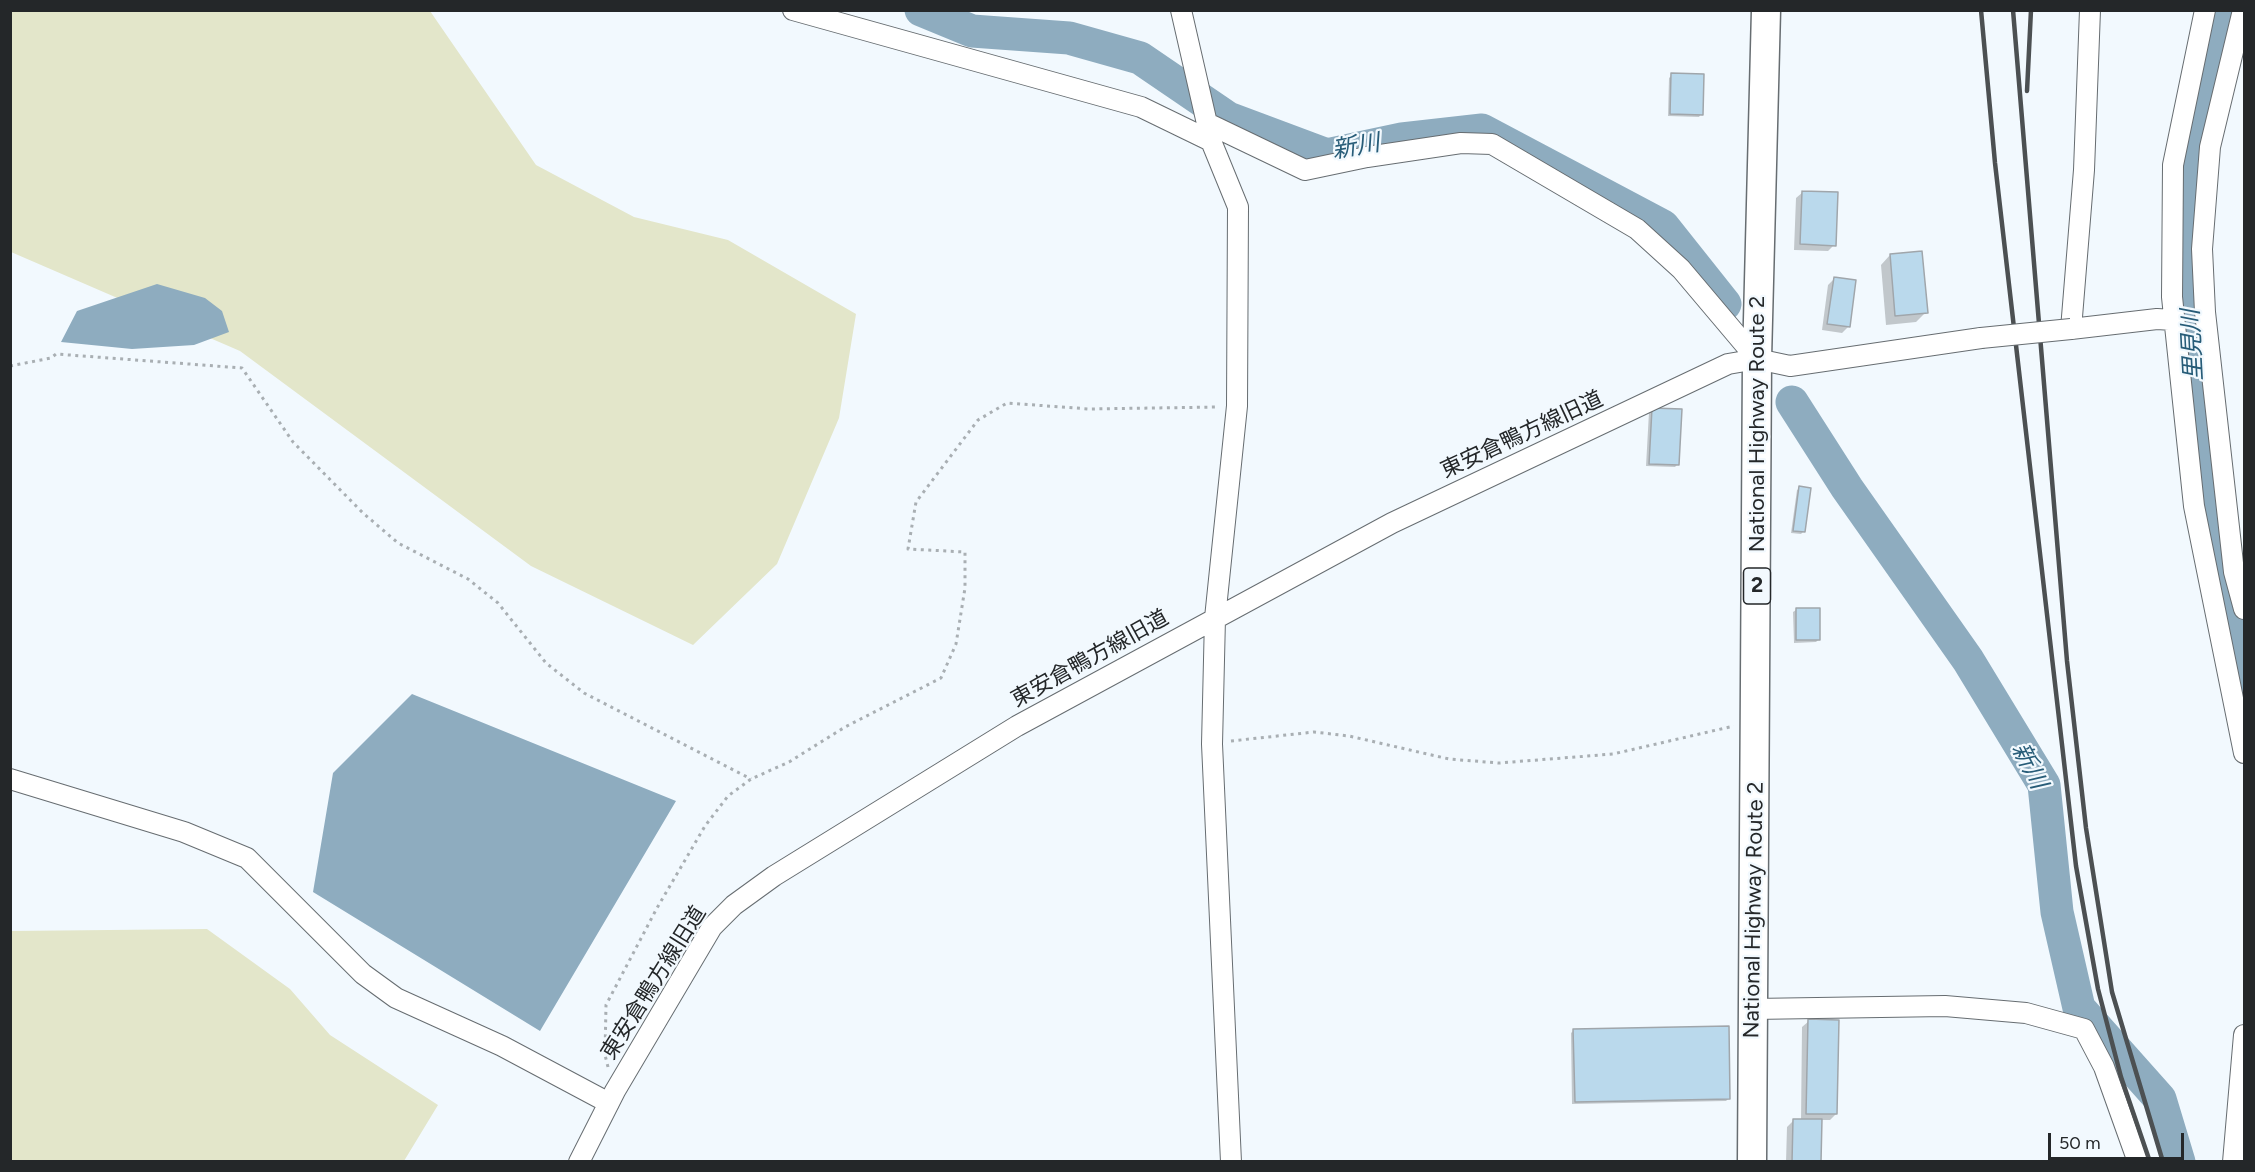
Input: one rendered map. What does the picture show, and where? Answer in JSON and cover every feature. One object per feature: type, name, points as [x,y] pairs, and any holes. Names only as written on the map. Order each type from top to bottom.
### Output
[{"type":"highway","name":"National Highway Route 2","points":[[1752,1161],[1757,359],[1766,10]]},
{"type":"street","points":[[794,10],[1141,107],[1305,170],[1366,157],[1461,143],[1492,144],[1637,229],[1681,269],[1757,359],[1790,366],[2071,328],[2157,319],[2173,320]]},
{"type":"street","points":[[1181,10],[1210,132],[1238,207],[1238,406],[1215,618],[1212,744],[1231,1161]]},
{"type":"street","points":[[2071,328],[2084,170],[2090,10]]},
{"type":"street","points":[[2205,10],[2173,165],[2173,320],[2194,506],[2244,753]]},
{"type":"street","points":[[2243,10],[2210,147],[2202,249],[2205,312],[2234,572],[2244,609]]},
{"type":"street","name":"東安倉鴨方線旧道","points":[[579,1161],[612,1097],[712,927],[734,905],[774,876],[1017,726],[1392,523],[1728,364],[1757,359]]},
{"type":"street","points":[[10,779],[184,832],[247,858],[363,974],[396,998],[612,1097]]},
{"type":"street","points":[[1753,1009],[1945,1006],[2026,1013],[2084,1029],[2104,1067],[2138,1161]]},
{"type":"street","points":[[2233,1161],[2244,1035]]},
{"type":"path","points":[[10,366],[51,358],[56,354],[242,368],[293,442],[363,513],[398,543],[468,579],[498,603],[546,663],[585,693],[751,779]]},
{"type":"path","points":[[612,1097],[605,1055],[606,1005],[657,908],[705,826],[728,796],[751,779],[789,762],[845,727],[941,678],[956,644],[965,588],[965,552],[908,549],[916,502],[978,420],[1007,403],[1089,409],[1238,406]]},
{"type":"path","points":[[1212,744],[1314,732],[1349,736],[1449,759],[1499,763],[1613,754],[1756,720]]},
{"type":"green space","points":[[11,11],[430,11],[536,165],[634,217],[728,240],[856,314],[839,418],[777,564],[693,645],[531,566],[240,351],[11,252]]},
{"type":"green space","points":[[207,929],[290,989],[330,1035],[438,1105],[404,1161],[11,1161],[11,931]]},
{"type":"water","points":[[157,284],[205,298],[222,311],[229,332],[194,345],[132,349],[61,342],[77,311]]},
{"type":"water","points":[[412,694],[676,801],[540,1031],[313,892],[333,773]]},
{"type":"building","points":[[1671,73],[1704,74],[1703,115],[1670,114]]},
{"type":"building","points":[[1802,191],[1838,192],[1836,246],[1800,244]]},
{"type":"building","points":[[1922,251],[1928,313],[1895,316],[1890,254]]},
{"type":"building","points":[[1834,277],[1856,280],[1850,327],[1827,324]]},
{"type":"building","points":[[1652,408],[1682,409],[1679,465],[1649,464]]},
{"type":"building","points":[[1799,486],[1811,488],[1805,532],[1793,531]]},
{"type":"building","points":[[1796,608],[1820,608],[1820,640],[1796,640]]},
{"type":"building","points":[[1808,1019],[1839,1020],[1837,1114],[1806,1114]]},
{"type":"building","points":[[1729,1026],[1730,1099],[1575,1102],[1573,1029]]},
{"type":"building","points":[[1793,1119],[1822,1119],[1821,1162],[1792,1162]]},
{"type":"waterway","name":"新川","points":[[921,10],[972,31],[1069,38],[1140,58],[1228,118],[1327,155],[1402,139],[1482,130],[1663,226],[1725,304]]},
{"type":"waterway","name":"里見川","points":[[2227,10],[2198,101],[2186,202],[2194,379],[2220,582],[2244,681]]},
{"type":"waterway","name":"新川","points":[[1792,402],[1847,488],[1968,660],[2044,785],[2057,912],[2079,1008],[2160,1099],[2179,1162]]},
{"type":"railway","points":[[1981,10],[1995,163],[2076,866],[2098,989],[2121,1077],[2150,1162]]},
{"type":"railway","points":[[2013,10],[2067,661],[2086,828],[2112,992],[2163,1162]]},
{"type":"railway","points":[[2027,91],[2031,10]]}]
